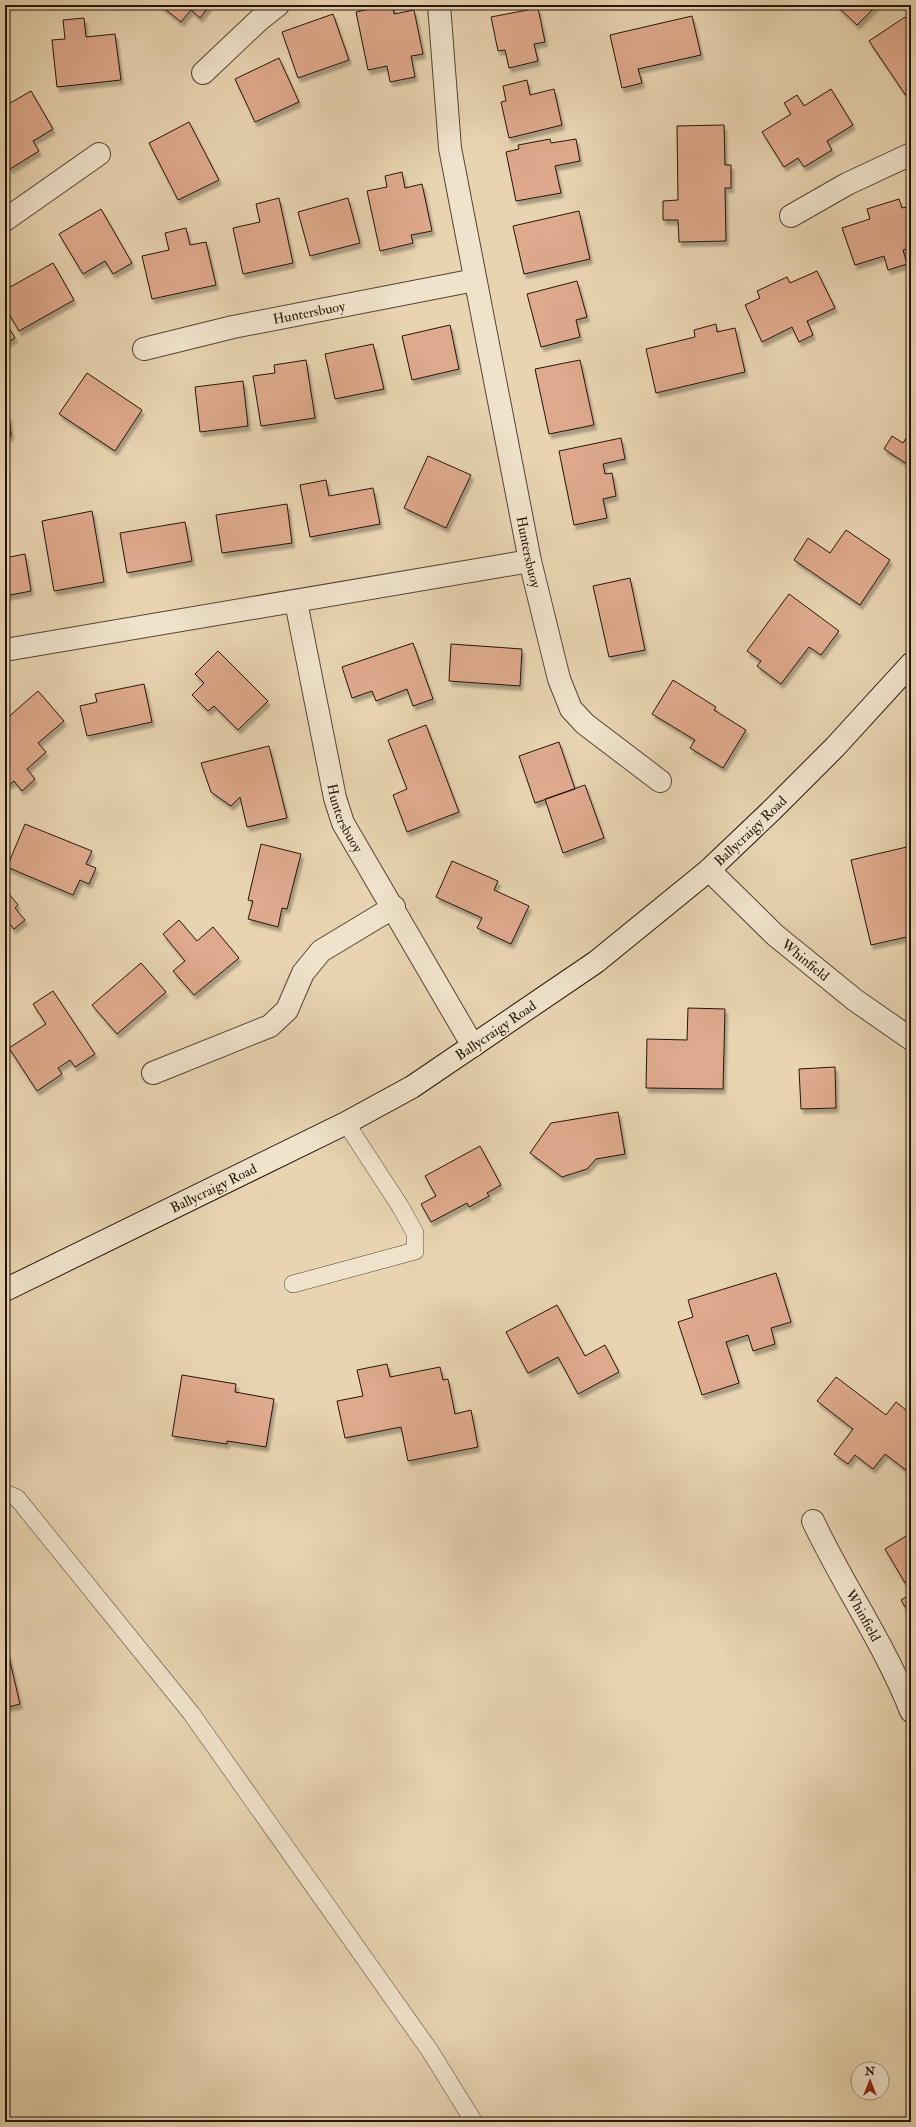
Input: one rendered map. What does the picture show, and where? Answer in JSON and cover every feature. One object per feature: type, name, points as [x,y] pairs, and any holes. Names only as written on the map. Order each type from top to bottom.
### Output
[{"type":"street","points":[[203,73],[259,20],[278,5]]},
{"type":"street","name":"Huntersbuoy","points":[[439,5],[450,148],[530,561],[559,679],[571,709],[585,724],[660,781]]},
{"type":"street","points":[[5,220],[99,154]]},
{"type":"street","points":[[791,216],[847,184],[911,154]]},
{"type":"street","name":"Huntersbuoy","points":[[144,349],[233,327],[475,280]]},
{"type":"street","points":[[5,650],[296,602],[530,561]]},
{"type":"street","name":"Huntersbuoy","points":[[296,602],[339,811],[356,844],[394,907],[473,1046]]},
{"type":"street","name":"Ballycraigy Road","points":[[5,1290],[346,1123],[412,1088],[596,962],[709,870],[835,747],[911,664]]},
{"type":"street","name":"Whinfield","points":[[709,870],[775,935],[855,1000],[911,1039]]},
{"type":"street","points":[[153,1073],[270,1026],[287,1010],[303,973],[320,951],[394,907]]},
{"type":"street","name":"Whinfield","points":[[813,1521],[830,1558],[901,1687],[911,1711]]},
{"type":"lane","points":[[293,1284],[415,1251],[415,1233],[400,1206],[346,1123]]},
{"type":"lane","points":[[5,1493],[17,1498],[191,1713],[430,2051],[474,2122]]},
{"type":"building","points":[[160,5],[210,5],[200,18],[191,10],[181,22]]},
{"type":"building","points":[[393,5],[394,14],[414,10],[423,54],[411,56],[415,77],[390,82],[387,66],[368,70],[356,12]]},
{"type":"building","points":[[836,5],[877,5],[857,25]]},
{"type":"building","points":[[538,8],[545,42],[534,44],[538,61],[509,68],[505,50],[498,51],[491,17]]},
{"type":"building","points":[[333,14],[349,60],[298,78],[282,32]]},
{"type":"building","points":[[692,16],[701,55],[638,69],[642,83],[622,88],[610,35]]},
{"type":"building","points":[[905,17],[911,26],[911,103],[869,41]]},
{"type":"building","points":[[84,18],[86,37],[115,34],[121,80],[57,87],[52,40],[65,39],[63,20]]},
{"type":"building","points":[[279,58],[299,102],[255,122],[235,79]]},
{"type":"building","points":[[527,80],[530,95],[554,89],[562,125],[509,138],[501,102],[506,101],[503,86]]},
{"type":"building","points":[[831,89],[853,125],[827,141],[832,150],[804,167],[798,158],[784,167],[762,132],[791,114],[784,103],[797,95],[804,106]]},
{"type":"building","points":[[31,91],[53,129],[33,141],[39,151],[10,169],[5,161],[5,106]]},
{"type":"building","points":[[189,122],[219,180],[178,200],[149,143]]},
{"type":"building","points":[[724,125],[725,165],[731,165],[731,188],[725,188],[726,241],[679,242],[678,220],[663,220],[663,201],[678,200],[677,126]]},
{"type":"building","points":[[550,139],[551,143],[576,139],[580,161],[555,166],[561,193],[516,201],[506,152],[519,149],[518,145]]},
{"type":"building","points":[[402,172],[405,188],[422,184],[432,231],[411,235],[413,243],[380,251],[367,191],[387,187],[385,176]]},
{"type":"building","points":[[279,198],[293,263],[243,274],[233,228],[260,222],[256,204]]},
{"type":"building","points":[[348,198],[360,243],[310,256],[298,212]]},
{"type":"building","points":[[899,199],[902,208],[911,206],[911,247],[903,250],[907,264],[888,270],[884,256],[855,265],[842,228],[870,219],[867,209]]},
{"type":"building","points":[[101,209],[132,263],[113,274],[105,261],[83,274],[59,234]]},
{"type":"building","points":[[579,211],[590,259],[524,274],[513,226]]},
{"type":"building","points":[[186,228],[190,245],[206,242],[216,285],[152,299],[142,256],[169,250],[165,233]]},
{"type":"building","points":[[53,263],[74,300],[19,331],[5,307],[5,290]]},
{"type":"building","points":[[817,271],[835,308],[807,321],[813,335],[799,342],[792,327],[762,342],[745,305],[760,298],[757,291],[787,277],[790,283]]},
{"type":"building","points":[[577,281],[587,317],[576,320],[580,337],[541,347],[527,294]]},
{"type":"building","points":[[5,321],[15,338],[5,344]]},
{"type":"building","points":[[716,324],[717,332],[735,328],[745,372],[656,393],[646,349],[695,337],[694,330]]},
{"type":"building","points":[[450,325],[459,369],[412,380],[402,336]]},
{"type":"building","points":[[373,344],[384,389],[335,399],[325,354]]},
{"type":"building","points":[[306,360],[315,418],[261,426],[253,376],[275,373],[274,365]]},
{"type":"building","points":[[580,360],[594,425],[549,434],[535,369]]},
{"type":"building","points":[[87,373],[142,410],[115,451],[59,414]]},
{"type":"building","points":[[243,381],[248,426],[200,432],[195,387]]},
{"type":"building","points":[[5,416],[9,416],[11,436],[5,437]]},
{"type":"building","points":[[911,430],[910,466],[884,449],[892,436],[903,443]]},
{"type":"building","points":[[621,438],[625,459],[603,464],[605,474],[612,473],[616,496],[603,499],[607,518],[574,525],[559,451]]},
{"type":"building","points":[[428,456],[471,475],[446,528],[404,508]]},
{"type":"building","points":[[326,480],[329,496],[373,488],[380,524],[310,537],[300,485]]},
{"type":"building","points":[[287,504],[292,543],[222,553],[216,515]]},
{"type":"building","points":[[92,511],[104,582],[54,591],[42,521]]},
{"type":"building","points":[[185,522],[192,561],[127,573],[120,533]]},
{"type":"building","points":[[846,530],[890,560],[860,605],[794,560],[808,538],[830,553]]},
{"type":"building","points":[[25,554],[31,591],[5,596],[5,558]]},
{"type":"building","points":[[630,578],[645,650],[609,657],[593,586]]},
{"type":"building","points":[[789,594],[839,631],[821,655],[809,647],[781,684],[757,666],[761,661],[747,651]]},
{"type":"building","points":[[413,643],[433,699],[413,706],[407,689],[376,701],[372,691],[352,698],[342,667]]},
{"type":"building","points":[[451,644],[522,649],[520,686],[449,681]]},
{"type":"building","points":[[218,651],[268,701],[238,730],[214,706],[208,711],[192,695],[204,683],[195,674]]},
{"type":"building","points":[[673,680],[716,707],[714,710],[746,730],[723,768],[690,748],[695,740],[652,714]]},
{"type":"building","points":[[144,684],[152,722],[87,736],[80,706],[97,702],[95,694]]},
{"type":"building","points":[[38,691],[64,721],[38,743],[46,752],[27,769],[35,779],[22,791],[14,781],[9,785],[5,780],[5,739],[10,735],[5,729],[5,720]]},
{"type":"building","points":[[426,725],[459,812],[407,832],[393,795],[407,789],[388,740]]},
{"type":"building","points":[[559,742],[575,789],[535,803],[519,756]]},
{"type":"building","points":[[269,746],[287,818],[247,827],[240,797],[231,806],[211,792],[201,763]]},
{"type":"building","points":[[585,785],[604,838],[563,853],[545,799]]},
{"type":"building","points":[[25,824],[92,851],[86,864],[96,868],[89,884],[80,880],[73,895],[7,867]]},
{"type":"building","points":[[261,844],[301,854],[287,909],[282,908],[278,927],[248,919],[253,901],[248,900]]},
{"type":"building","points":[[911,846],[911,936],[871,945],[851,860]]},
{"type":"building","points":[[452,861],[498,881],[494,890],[529,906],[511,944],[477,928],[482,918],[436,897]]},
{"type":"building","points":[[5,889],[18,905],[15,908],[25,920],[14,929],[5,918]]},
{"type":"building","points":[[179,920],[197,941],[213,927],[239,958],[194,995],[173,971],[185,961],[163,934]]},
{"type":"building","points":[[141,963],[166,992],[117,1034],[92,1005]]},
{"type":"building","points":[[53,991],[95,1054],[75,1067],[70,1060],[58,1068],[62,1074],[37,1091],[9,1048],[46,1024],[33,1004]]},
{"type":"building","points":[[688,1008],[725,1009],[723,1089],[646,1088],[647,1039],[687,1040]]},
{"type":"building","points":[[835,1067],[836,1108],[801,1109],[799,1069]]},
{"type":"building","points":[[618,1112],[625,1154],[596,1159],[587,1169],[562,1177],[530,1153],[551,1123]]},
{"type":"building","points":[[480,1146],[501,1185],[487,1193],[489,1196],[469,1207],[467,1203],[431,1222],[421,1204],[436,1196],[425,1176]]},
{"type":"building","points":[[776,1273],[791,1322],[771,1328],[775,1344],[753,1351],[748,1335],[726,1342],[739,1383],[702,1395],[678,1322],[693,1317],[688,1300]]},
{"type":"building","points":[[557,1305],[585,1356],[605,1345],[619,1372],[578,1394],[558,1357],[528,1373],[506,1332]]},
{"type":"building","points":[[387,1364],[390,1377],[440,1367],[443,1380],[448,1379],[455,1414],[471,1410],[478,1447],[408,1461],[401,1427],[345,1438],[337,1401],[363,1396],[357,1370]]},
{"type":"building","points":[[182,1375],[236,1384],[235,1392],[274,1399],[266,1447],[227,1441],[227,1444],[172,1436]]},
{"type":"building","points":[[836,1377],[886,1415],[896,1402],[911,1414],[911,1425],[906,1431],[911,1434],[911,1474],[885,1454],[873,1469],[855,1455],[848,1464],[834,1454],[853,1429],[817,1401]]},
{"type":"building","points":[[911,1533],[911,1593],[885,1549]]},
{"type":"building","points":[[911,1594],[911,1617],[901,1600]]},
{"type":"building","points":[[5,1653],[8,1653],[20,1704],[5,1708]]}]
